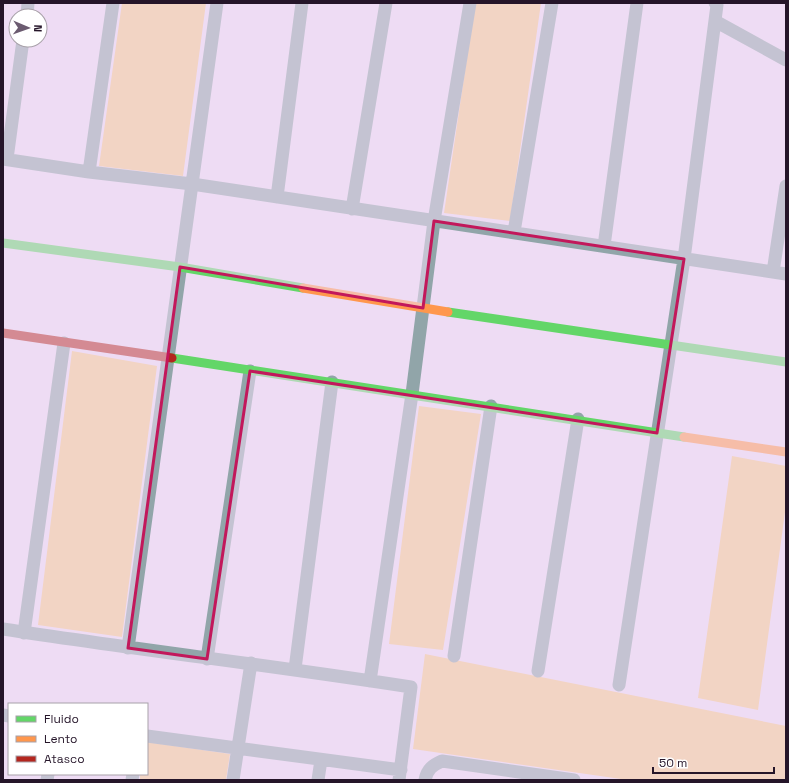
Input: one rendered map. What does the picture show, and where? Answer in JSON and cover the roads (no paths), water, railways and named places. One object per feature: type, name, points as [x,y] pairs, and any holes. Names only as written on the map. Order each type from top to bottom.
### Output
[{"type":"street","points":[[89,172],[113,3]]},
{"type":"street","points":[[128,648],[217,3]]},
{"type":"street","points":[[277,197],[302,3]]},
{"type":"street","points":[[352,209],[386,3]]},
{"type":"street","points":[[370,681],[412,394],[434,221],[470,3]]},
{"type":"street","points":[[514,232],[552,3]]},
{"type":"street","points":[[604,246],[638,3]]},
{"type":"street","points":[[619,685],[684,259],[715,22],[716,3]]},
{"type":"street","points":[[715,22],[786,60]]},
{"type":"street","points":[[22,48],[5,159],[89,172],[192,184],[786,274]]},
{"type":"street","points":[[773,272],[786,186]]},
{"type":"street","points":[[3,243],[180,267],[423,308],[786,362]]},
{"type":"street","points":[[3,333],[578,419],[658,433],[786,452]]},
{"type":"street","points":[[24,633],[64,342]]},
{"type":"street","points":[[207,659],[250,371]]},
{"type":"street","points":[[295,669],[332,382]]},
{"type":"street","points":[[454,656],[491,406]]},
{"type":"street","points":[[538,671],[578,419]]},
{"type":"street","points":[[3,629],[207,659],[295,669],[412,687],[400,775],[321,760],[148,736]]},
{"type":"street","points":[[233,780],[251,664]]},
{"type":"street","points":[[318,780],[321,760]]},
{"type":"street","points":[[425,780],[426,773],[433,765],[442,761],[574,780]]}]
